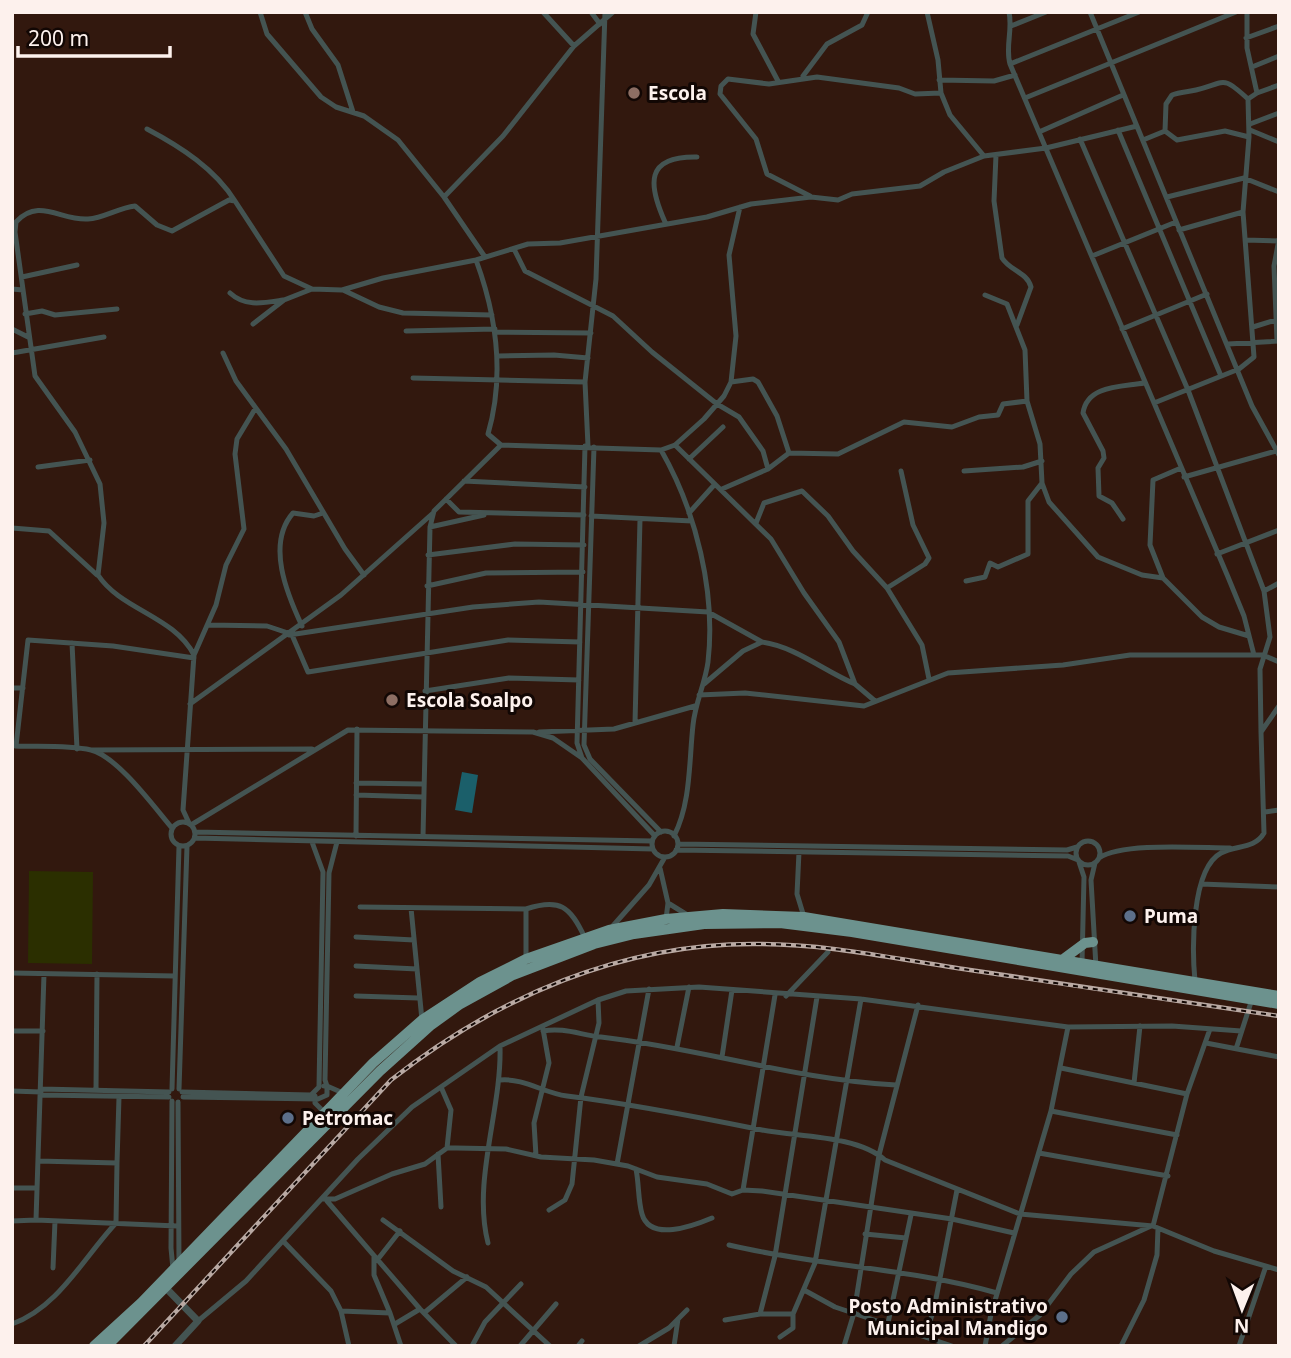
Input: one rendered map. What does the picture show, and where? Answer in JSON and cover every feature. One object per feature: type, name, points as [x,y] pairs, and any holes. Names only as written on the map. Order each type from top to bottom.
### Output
[{"type":"highway","points":[[107,1346],[163,1285],[176,1266],[373,1063],[422,1020],[480,982],[526,959],[629,925],[689,916],[759,914],[804,917],[1062,960],[1083,967]]},
{"type":"highway","points":[[94,1346],[163,1285],[408,1045],[482,991],[556,956],[608,940],[669,928],[728,923],[780,923],[1195,981],[1279,996]]},
{"type":"highway","points":[[1062,960],[1082,945],[1093,942]]},
{"type":"highway","points":[[1096,969],[1279,1004]]},
{"type":"street","points":[[260,12],[267,34],[321,97],[336,107],[382,126],[398,140],[444,197],[485,257]]},
{"type":"street","points":[[305,12],[312,29],[338,65],[353,112]]},
{"type":"street","points":[[543,12],[574,47]]},
{"type":"street","points":[[591,12],[604,18]]},
{"type":"street","points":[[444,197],[503,136],[574,47],[613,12]]},
{"type":"street","points":[[756,12],[754,34],[778,81]]},
{"type":"street","points":[[800,78],[808,72],[827,44],[862,26],[868,12]]},
{"type":"street","points":[[927,12],[940,93],[950,115],[984,156]]},
{"type":"street","points":[[1009,12],[1011,26],[1007,50],[1014,75],[1217,554],[1255,655]]},
{"type":"street","points":[[1011,26],[1046,12]]},
{"type":"street","points":[[1090,12],[1252,406],[1277,453],[1218,466],[1184,477]]},
{"type":"street","points":[[1010,64],[1139,12]]},
{"type":"street","points":[[1025,98],[1236,12]]},
{"type":"street","points":[[1247,12],[1246,38],[1257,93]]},
{"type":"street","points":[[582,758],[580,733],[588,503],[593,474],[585,382],[597,235],[604,18]]},
{"type":"street","points":[[1246,38],[1279,26]]},
{"type":"street","points":[[1252,67],[1279,56]]},
{"type":"street","points":[[939,80],[994,81],[1014,75]]},
{"type":"street","points":[[811,197],[767,174],[756,139],[720,94],[721,86],[727,79],[769,84],[817,77],[899,88],[922,95],[940,93]]},
{"type":"street","points":[[1154,403],[1239,369],[1254,357],[1255,341],[1243,212],[1250,130],[1248,99],[1227,82],[1213,82],[1198,90],[1172,95],[1166,104],[1165,131]]},
{"type":"street","points":[[1248,99],[1279,85]]},
{"type":"street","points":[[1039,132],[1123,95]]},
{"type":"street","points":[[1250,130],[1279,113]]},
{"type":"street","points":[[147,129],[171,141],[205,167],[235,201],[284,276],[312,289],[342,290],[383,278],[476,260],[534,243],[560,243],[665,222],[706,217],[740,206],[811,197],[838,200],[852,194],[920,186],[944,172],[984,156],[1046,148],[1137,126]]},
{"type":"street","points":[[1118,130],[1221,376]]},
{"type":"street","points":[[1165,131],[1177,140],[1225,131],[1250,130],[1279,142]]},
{"type":"street","points":[[1143,140],[1165,131]]},
{"type":"street","points":[[1080,139],[1188,390],[1264,591],[1270,637],[1260,669],[1264,833],[1260,840],[1214,858],[1201,884],[1193,957],[1195,981]]},
{"type":"street","points":[[996,155],[994,201],[1002,258],[1006,265],[1025,276],[1031,287],[1017,325]]},
{"type":"street","points":[[665,222],[653,196],[654,175],[660,165],[669,159],[697,157]]},
{"type":"street","points":[[1167,197],[1244,178],[1279,192]]},
{"type":"street","points":[[98,575],[104,512],[100,484],[75,432],[39,383],[29,351],[16,222],[20,217],[41,209],[89,219],[126,207],[141,208],[157,225],[172,231],[196,221],[221,201],[235,201]]},
{"type":"street","points":[[476,260],[492,315],[498,356],[498,378],[488,434],[501,445],[661,450],[674,446],[717,404],[731,382],[736,337],[729,255],[740,206]]},
{"type":"street","points":[[1179,230],[1243,212]]},
{"type":"street","points":[[1092,256],[1176,222]]},
{"type":"street","points":[[1228,344],[1278,341],[1274,265],[1279,241],[1245,240]]},
{"type":"street","points":[[514,249],[525,271],[612,316],[717,404],[742,420],[763,451],[768,468]]},
{"type":"street","points":[[12,263],[20,263]]},
{"type":"street","points":[[22,277],[77,265]]},
{"type":"street","points":[[12,289],[23,290]]},
{"type":"street","points":[[230,293],[241,302],[251,303],[284,300],[312,289]]},
{"type":"street","points":[[342,290],[379,307],[403,313],[492,315]]},
{"type":"street","points":[[1122,329],[1207,294]]},
{"type":"street","points":[[985,295],[1007,304],[1017,325],[1025,350],[1027,401],[1040,444],[1042,483],[1058,513],[1098,557],[1142,575],[1163,578]]},
{"type":"street","points":[[253,324],[284,300]]},
{"type":"street","points":[[25,314],[42,311],[55,315],[117,309]]},
{"type":"street","points":[[1253,327],[1277,319]]},
{"type":"street","points":[[12,329],[28,337]]},
{"type":"street","points":[[406,331],[590,333]]},
{"type":"street","points":[[12,353],[104,337]]},
{"type":"street","points":[[223,353],[255,409],[286,449],[323,513],[364,575]]},
{"type":"street","points":[[498,356],[554,355],[588,358]]},
{"type":"street","points":[[413,378],[585,382]]},
{"type":"street","points":[[731,382],[753,379],[758,382],[777,416],[789,453]]},
{"type":"street","points":[[1123,519],[1112,503],[1099,496],[1098,468],[1104,458],[1103,451],[1084,419],[1084,407],[1088,398],[1099,391],[1144,383]]},
{"type":"street","points":[[722,489],[768,468],[789,453],[838,454],[905,422],[952,427],[964,425],[979,417],[998,415],[1003,404],[1027,401]]},
{"type":"street","points":[[187,846],[179,846],[172,841],[174,826],[183,810],[194,656],[208,625],[226,565],[244,529],[235,454],[237,439],[255,409]]},
{"type":"street","points":[[689,459],[723,426]]},
{"type":"street","points":[[190,704],[291,635],[364,575],[501,445]]},
{"type":"street","points":[[674,446],[722,489],[771,539],[803,593],[839,642],[855,684]]},
{"type":"street","points":[[588,503],[585,474],[589,447]]},
{"type":"street","points":[[661,450],[692,521],[702,558],[708,612],[708,662],[695,706],[685,800],[674,836],[677,847]]},
{"type":"street","points":[[38,467],[90,460]]},
{"type":"street","points":[[964,471],[1023,467],[1042,461]]},
{"type":"street","points":[[1181,468],[1153,480],[1150,545],[1163,578],[1202,617],[1219,627],[1249,636]]},
{"type":"street","points":[[887,588],[925,564],[929,558],[913,525],[901,471]]},
{"type":"street","points":[[585,474],[593,474]]},
{"type":"street","points":[[464,481],[585,487]]},
{"type":"street","points":[[967,581],[985,577],[989,563],[998,567],[1028,554],[1028,501],[1042,483]]},
{"type":"street","points":[[689,513],[715,484]]},
{"type":"street","points":[[756,523],[764,503],[802,491],[828,516],[853,551],[887,588],[922,645],[929,679]]},
{"type":"street","points":[[446,499],[459,512],[692,521]]},
{"type":"street","points":[[423,837],[428,555],[434,511]]},
{"type":"street","points":[[302,626],[285,590],[279,561],[280,550],[293,513],[314,516],[323,513]]},
{"type":"street","points":[[430,527],[484,514]]},
{"type":"street","points":[[635,723],[640,607],[640,519]]},
{"type":"street","points":[[12,528],[49,531],[112,591],[183,638],[194,656]]},
{"type":"street","points":[[1217,554],[1279,530]]},
{"type":"street","points":[[585,594],[583,572],[587,558],[584,545],[587,531]]},
{"type":"street","points":[[428,555],[515,544],[584,545]]},
{"type":"street","points":[[427,586],[486,573],[583,572]]},
{"type":"street","points":[[1264,591],[1279,583]]},
{"type":"street","points":[[208,625],[267,626],[291,635],[505,603],[585,604],[708,612],[762,642],[814,661],[855,684],[875,701]]},
{"type":"street","points":[[583,657],[580,642],[584,631]]},
{"type":"street","points":[[291,635],[308,672],[508,640],[580,642]]},
{"type":"street","points":[[194,656],[137,648],[28,640],[14,746],[186,752],[312,749]]},
{"type":"street","points":[[703,685],[743,651],[762,642]]},
{"type":"street","points":[[72,643],[78,749]]},
{"type":"street","points":[[699,695],[745,693],[850,706],[875,701],[929,679],[978,670],[1063,664],[1130,655],[1264,655],[1279,662]]},
{"type":"street","points":[[582,695],[579,680],[583,670]]},
{"type":"street","points":[[425,691],[509,678],[579,680]]},
{"type":"street","points":[[12,688],[23,688]]},
{"type":"street","points":[[174,826],[190,824],[348,730],[580,733],[635,723],[695,706]]},
{"type":"street","points":[[1261,732],[1279,706]]},
{"type":"street","points":[[356,836],[357,729]]},
{"type":"street","points":[[533,732],[553,738],[582,758],[656,836]]},
{"type":"street","points":[[580,733],[590,759],[656,836]]},
{"type":"street","points":[[91,750],[109,760],[174,826]]},
{"type":"street","points":[[356,783],[423,784]]},
{"type":"street","points":[[356,794],[423,797]]},
{"type":"street","points":[[183,810],[195,835]]},
{"type":"street","points":[[1265,812],[1279,810]]},
{"type":"street","points":[[195,835],[674,836]]},
{"type":"street","points":[[195,835],[312,842],[653,849],[665,857]]},
{"type":"street","points":[[175,1095],[187,846],[195,835]]},
{"type":"street","points":[[653,849],[656,836]]},
{"type":"street","points":[[609,930],[628,911],[665,857],[677,847],[1067,850],[1085,841],[1109,852],[1237,848]]},
{"type":"street","points":[[12,1091],[120,1097],[327,1095],[323,872],[312,842]]},
{"type":"street","points":[[315,1096],[319,1087],[325,909],[329,873],[337,842]]},
{"type":"street","points":[[176,1266],[174,976],[179,846]]},
{"type":"street","points":[[677,847],[799,852],[1068,856],[1087,865],[1109,852]]},
{"type":"street","points":[[1077,847],[1078,861],[1084,877],[1083,967]]},
{"type":"street","points":[[1096,969],[1091,880],[1098,847]]},
{"type":"street","points":[[799,852],[797,894],[804,917]]},
{"type":"street","points":[[660,868],[668,903],[666,919]]},
{"type":"street","points":[[1201,884],[1279,887]]},
{"type":"street","points":[[360,908],[526,909],[543,903],[568,909],[585,938]]},
{"type":"street","points":[[668,903],[689,916]]},
{"type":"street","points":[[411,908],[422,1020]]},
{"type":"street","points":[[526,909],[526,959]]},
{"type":"street","points":[[628,911],[629,925]]},
{"type":"street","points":[[356,937],[414,940]]},
{"type":"street","points":[[786,996],[828,951]]},
{"type":"street","points":[[356,966],[416,969]]},
{"type":"street","points":[[12,972],[182,976]]},
{"type":"street","points":[[36,1220],[44,974]]},
{"type":"street","points":[[96,1090],[97,974]]},
{"type":"street","points":[[175,1346],[198,1321],[246,1281],[325,1200],[397,1119],[500,1046],[542,1029],[597,1000],[626,991],[689,987],[918,1005],[1068,1027],[1140,1026],[1241,1031]]},
{"type":"street","points":[[677,1047],[689,987]]},
{"type":"street","points":[[617,1164],[637,1042],[649,989]]},
{"type":"street","points":[[722,1057],[732,990]]},
{"type":"street","points":[[743,1190],[775,995]]},
{"type":"street","points":[[356,996],[418,998]]},
{"type":"street","points":[[760,1314],[775,1256],[817,996]]},
{"type":"street","points":[[779,1337],[793,1328],[793,1314],[815,1263],[861,999]]},
{"type":"street","points":[[1236,1049],[1252,999]]},
{"type":"street","points":[[549,1210],[565,1200],[569,1194],[581,1097],[597,1037],[600,1015],[597,1000]]},
{"type":"street","points":[[844,1346],[854,1313],[879,1155],[918,1005]]},
{"type":"street","points":[[1134,1083],[1140,1026]]},
{"type":"street","points":[[985,1346],[997,1293],[1051,1111],[1068,1027]]},
{"type":"street","points":[[542,1029],[677,1047],[762,1065],[896,1085]]},
{"type":"street","points":[[536,1156],[534,1123],[549,1063],[542,1029]]},
{"type":"street","points":[[1121,1346],[1144,1300],[1157,1255],[1154,1227],[1187,1094],[1210,1029]]},
{"type":"street","points":[[12,1031],[43,1031]]},
{"type":"street","points":[[1206,1043],[1279,1056]]},
{"type":"street","points":[[488,1242],[484,1221],[490,1127],[500,1080],[500,1046]]},
{"type":"street","points":[[1061,1068],[1187,1094]]},
{"type":"street","points":[[500,1080],[520,1080],[541,1089],[581,1097],[837,1141],[879,1155],[957,1190],[1020,1213],[1154,1227],[1214,1251],[1279,1270]]},
{"type":"street","points":[[319,1087],[327,1086],[345,1093]]},
{"type":"street","points":[[441,1087],[451,1110],[447,1148]]},
{"type":"street","points":[[41,1092],[96,1090],[175,1095]]},
{"type":"street","points":[[315,1096],[325,1113]]},
{"type":"street","points":[[12,1324],[31,1316],[74,1276],[92,1248],[117,1223],[120,1097]]},
{"type":"street","points":[[1051,1111],[1177,1135]]},
{"type":"street","points":[[325,1200],[425,1164],[447,1148],[490,1149],[617,1164],[657,1177],[704,1183],[732,1194],[743,1190],[784,1195],[952,1219],[1014,1233]]},
{"type":"street","points":[[1039,1153],[1168,1176]]},
{"type":"street","points":[[438,1154],[441,1207]]},
{"type":"street","points":[[38,1161],[117,1163]]},
{"type":"street","points":[[636,1170],[642,1216],[650,1227],[664,1230],[712,1218]]},
{"type":"street","points":[[12,1188],[37,1188]]},
{"type":"street","points":[[925,1336],[940,1280],[957,1190]]},
{"type":"street","points":[[325,1200],[456,1346]]},
{"type":"street","points":[[888,1323],[911,1215]]},
{"type":"street","points":[[383,1220],[445,1266],[486,1287],[550,1346]]},
{"type":"street","points":[[13,1221],[174,1226]]},
{"type":"street","points":[[53,1268],[55,1221]]},
{"type":"street","points":[[1002,1346],[1040,1315],[1071,1274],[1094,1252],[1154,1227]]},
{"type":"street","points":[[400,1231],[376,1258],[374,1275],[401,1346]]},
{"type":"street","points":[[865,1234],[906,1238]]},
{"type":"street","points":[[284,1242],[331,1291],[341,1311],[349,1346]]},
{"type":"street","points":[[729,1245],[815,1263],[940,1280],[997,1293]]},
{"type":"street","points":[[1239,1346],[1266,1266]]},
{"type":"street","points":[[394,1324],[422,1311],[467,1277]]},
{"type":"street","points":[[472,1346],[485,1322],[502,1301],[521,1284]]},
{"type":"street","points":[[163,1285],[198,1321]]},
{"type":"street","points":[[804,1290],[854,1313],[952,1346]]},
{"type":"street","points":[[520,1346],[556,1304]]},
{"type":"street","points":[[639,1346],[687,1310]]},
{"type":"street","points":[[341,1311],[390,1312]]},
{"type":"street","points":[[725,1320],[760,1314],[793,1314]]},
{"type":"street","points":[[674,1346],[678,1319]]},
{"type":"green space","points":[[29,871],[93,872],[92,964],[28,963]]},
{"type":"water","points":[[462,772],[478,775],[472,813],[455,810]]},
{"type":"railway","points":[[144,1346],[391,1080],[474,1023],[564,980],[611,964],[659,953],[709,946],[760,944],[813,947],[1279,1016]]},
{"type":"place","name":"Escola","points":[[634,93]]},
{"type":"place","name":"Escola Soalpo","points":[[392,700]]},
{"type":"place","name":"Puma","points":[[1130,916]]},
{"type":"place","name":"Petromac","points":[[288,1118]]},
{"type":"place","name":"Posto Administrativo Municipal Mandigo","points":[[1062,1317]]}]
